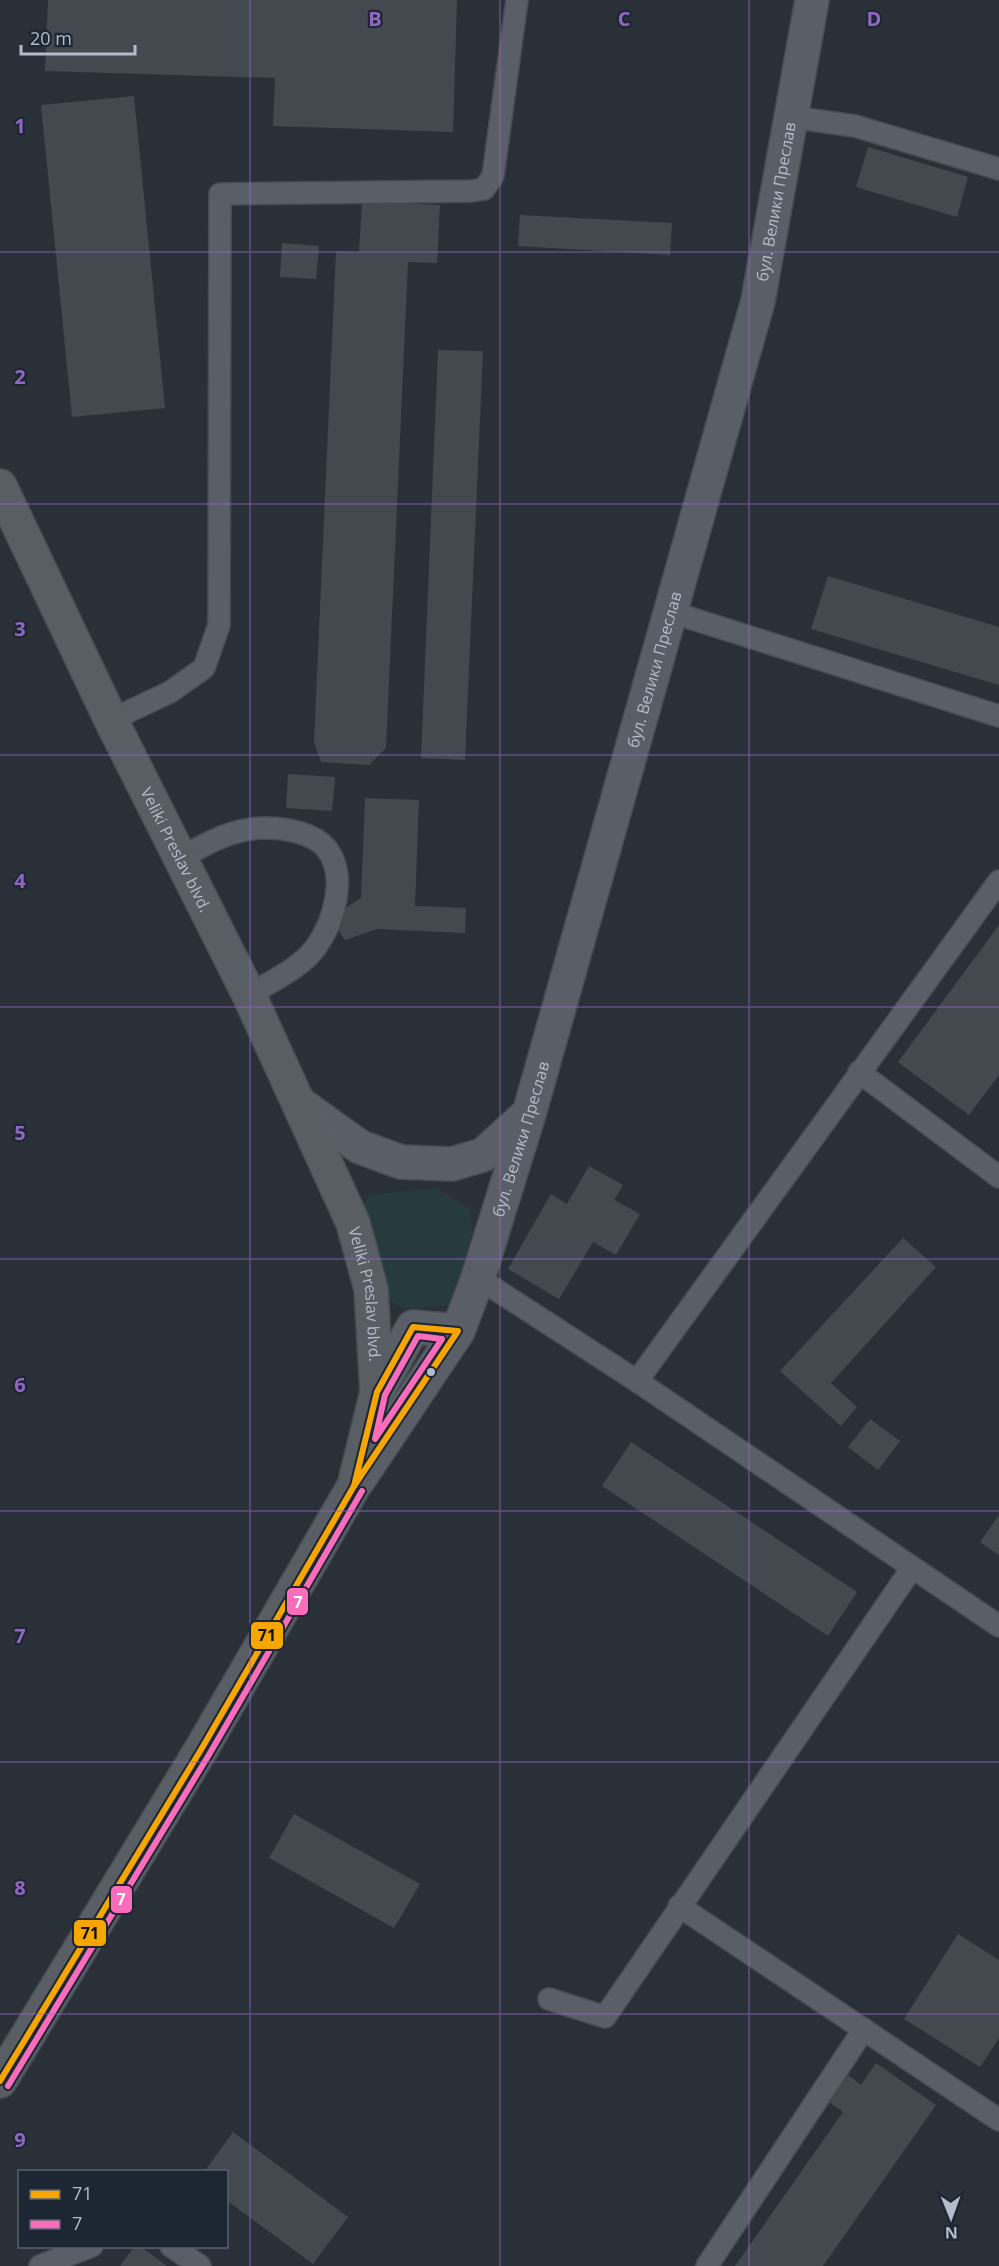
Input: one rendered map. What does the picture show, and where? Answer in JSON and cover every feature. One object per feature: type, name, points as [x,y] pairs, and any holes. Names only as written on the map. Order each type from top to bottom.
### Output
[{"type":"main road","name":"Veliki Preslav blvd.","points":[[0,486],[111,720],[249,995],[353,1222],[371,1289],[377,1392],[354,1486],[202,1748],[0,2081]]},
{"type":"street","name":"бул. Велики Преслав","points":[[354,1486],[458,1331],[478,1278],[529,1114],[758,301],[812,0]]},
{"type":"street","points":[[300,1104],[360,1147],[401,1162],[452,1164],[483,1155],[529,1114]]},
{"type":"street","points":[[377,1392],[413,1327],[458,1331]]},
{"type":"lane","points":[[111,720],[170,692],[204,668],[219,625],[220,194],[484,189],[493,176],[517,0]]},
{"type":"lane","points":[[791,117],[855,126],[999,168]]},
{"type":"lane","points":[[671,612],[999,716]]},
{"type":"lane","points":[[181,858],[221,837],[240,831],[266,828],[306,835],[326,847],[337,877],[335,903],[324,933],[315,948],[292,969],[249,995]]},
{"type":"lane","points":[[637,1381],[999,881]]},
{"type":"lane","points":[[859,1072],[997,1172]]},
{"type":"lane","points":[[478,1278],[637,1381],[999,1626]]},
{"type":"lane","points":[[549,1999],[605,2017],[912,1568]]},
{"type":"lane","points":[[679,1906],[999,2120]]},
{"type":"lane","points":[[707,2266],[864,2029]]},
{"type":"lane","points":[[40,2266],[89,2248]]},
{"type":"lane","points":[[173,2248],[200,2266]]},
{"type":"green space","points":[[435,1188],[470,1208],[478,1278],[449,1305],[404,1309],[371,1289],[353,1223],[369,1195]]},
{"type":"building","points":[[48,0],[457,0],[453,132],[273,126],[275,78],[45,71]]},
{"type":"building","points":[[134,96],[165,408],[72,417],[41,105]]},
{"type":"building","points":[[868,147],[968,177],[957,217],[856,187]]},
{"type":"building","points":[[362,201],[440,205],[437,263],[408,262],[386,748],[369,765],[321,762],[314,742],[336,251],[359,252]]},
{"type":"building","points":[[520,215],[672,223],[670,255],[518,246]]},
{"type":"building","points":[[282,243],[319,246],[316,279],[280,277]]},
{"type":"building","points":[[438,350],[483,351],[465,760],[421,758]]},
{"type":"building","points":[[828,576],[999,627],[999,685],[811,629]]},
{"type":"building","points":[[288,774],[335,777],[332,811],[286,808]]},
{"type":"building","points":[[365,798],[419,800],[415,906],[466,908],[465,933],[377,929],[345,940],[330,918],[361,898]]},
{"type":"building","points":[[999,925],[999,1075],[969,1115],[898,1062]]},
{"type":"building","points":[[589,1166],[623,1185],[614,1200],[640,1214],[616,1255],[593,1242],[559,1299],[508,1269],[551,1194],[567,1204]]},
{"type":"building","points":[[903,1238],[936,1267],[831,1383],[857,1407],[841,1426],[780,1371]]},
{"type":"building","points":[[870,1419],[900,1441],[878,1470],[848,1447]]},
{"type":"building","points":[[631,1442],[857,1592],[828,1636],[602,1486]]},
{"type":"building","points":[[999,1515],[999,1555],[980,1542]]},
{"type":"building","points":[[294,1814],[420,1884],[394,1928],[269,1858]]},
{"type":"building","points":[[958,1934],[999,1960],[999,2038],[980,2067],[904,2019]]},
{"type":"building","points":[[876,2063],[936,2105],[823,2266],[735,2266],[843,2112],[829,2102],[848,2075],[861,2085]]},
{"type":"building","points":[[233,2132],[348,2217],[313,2264],[228,2201],[228,2170],[205,2170]]},
{"type":"building","points":[[134,2248],[143,2248],[167,2266],[120,2266]]},
{"type":"transit line","name":"71","points":[[413,1327],[458,1331],[354,1486],[377,1392],[413,1327]]},
{"type":"transit line","name":"7","points":[[418,1336],[442,1339],[375,1439],[385,1395],[418,1336]]},
{"type":"transit line","name":"71","points":[[0,2081],[202,1748],[354,1486]]},
{"type":"transit line","name":"7","points":[[8,2086],[210,1753],[362,1491]]}]
